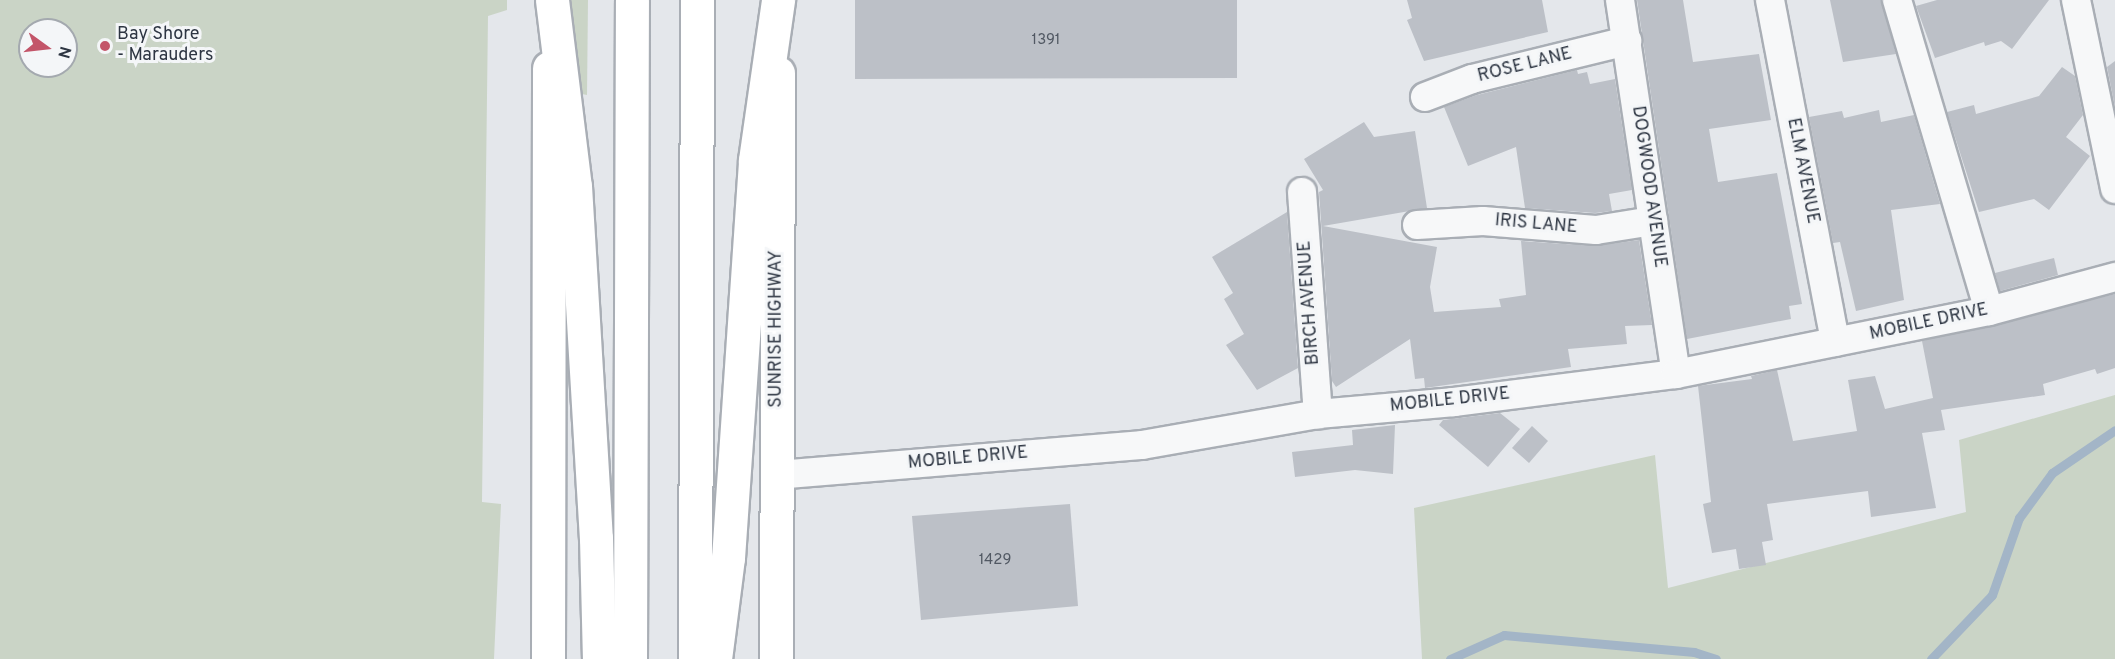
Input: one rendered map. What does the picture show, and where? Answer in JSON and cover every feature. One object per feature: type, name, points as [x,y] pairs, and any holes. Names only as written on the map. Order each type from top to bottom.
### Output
[{"type":"main road","points":[[548,659],[551,0]]},
{"type":"main road","points":[[551,0],[575,186],[596,538],[599,659]]},
{"type":"main road","points":[[630,659],[632,0]]},
{"type":"main road","points":[[695,659],[698,0]]},
{"type":"main road","points":[[716,659],[728,558],[755,160],[778,0]]},
{"type":"main road","name":"SUNRISE HIGHWAY","points":[[776,659],[778,0]]},
{"type":"street","name":"DOGWOOD AVENUE","points":[[1620,0],[1676,374]]},
{"type":"street","name":"ELM AVENUE","points":[[1770,0],[1835,342]]},
{"type":"street","points":[[1897,0],[1989,311]]},
{"type":"street","points":[[2076,0],[2115,189]]},
{"type":"street","name":"ROSE LANE","points":[[1425,97],[1472,79],[1627,41]]},
{"type":"street","name":"BIRCH AVENUE","points":[[1302,192],[1318,414]]},
{"type":"street","name":"IRIS LANE","points":[[1417,225],[1483,221],[1596,230],[1653,221]]},
{"type":"street","name":"MOBILE DRIVE","points":[[777,475],[1142,445],[1318,414],[1454,402],[1676,374],[1989,311],[2115,277]]},
{"type":"green space","points":[[0,0],[507,0],[507,10],[488,16],[482,502],[501,504],[494,659],[0,659]]},
{"type":"green space","points":[[570,0],[588,0],[587,95],[577,93]]},
{"type":"green space","points":[[2115,395],[2115,659],[1422,659],[1414,508],[1655,455],[1668,588],[1966,512],[1959,440]]},
{"type":"building","points":[[855,0],[1237,0],[1237,78],[855,79]]},
{"type":"building","points":[[1407,0],[1542,0],[1548,32],[1424,61],[1407,20],[1412,18]]},
{"type":"building","points":[[1637,0],[1683,0],[1693,62],[1759,54],[1771,120],[1709,129],[1718,182],[1777,173],[1802,304],[1789,306],[1791,319],[1687,339]]},
{"type":"building","points":[[1830,0],[1881,0],[1896,54],[1843,62]]},
{"type":"building","points":[[1937,0],[2049,0],[2012,49],[2001,41],[1985,46],[1984,42],[1935,58],[1916,6]]},
{"type":"building","points":[[2115,61],[2115,107],[2107,67]]},
{"type":"building","points":[[2062,67],[2075,76],[2083,115],[2066,137],[2090,156],[2049,210],[2034,199],[1979,212],[1947,112],[1974,105],[1976,114],[2039,96]]},
{"type":"building","points":[[1577,70],[1578,74],[1587,72],[1590,84],[1615,79],[1632,190],[1609,194],[1612,211],[1595,213],[1525,208],[1516,147],[1468,166],[1444,107],[1477,95]]},
{"type":"building","points":[[1879,110],[1881,122],[1914,115],[1940,204],[1891,210],[1904,300],[1856,311],[1840,242],[1833,243],[1809,117],[1842,111],[1844,118]]},
{"type":"building","points":[[1364,122],[1374,137],[1415,131],[1427,208],[1323,226],[1437,247],[1430,287],[1434,312],[1501,307],[1499,299],[1526,295],[1521,241],[1595,246],[1639,240],[1652,325],[1625,326],[1627,344],[1568,349],[1571,367],[1425,388],[1424,378],[1415,379],[1410,339],[1336,387],[1332,381],[1319,192],[1323,190],[1304,159]]},
{"type":"building","points":[[1287,212],[1298,368],[1257,390],[1226,345],[1244,334],[1224,299],[1233,293],[1212,257]]},
{"type":"building","points":[[2054,258],[2058,275],[2000,291],[1995,273]]},
{"type":"building","points":[[2115,294],[2115,368],[2097,374],[2095,369],[2043,384],[2045,395],[1941,410],[1945,430],[1922,433],[1936,508],[1871,517],[1868,491],[1767,504],[1773,540],[1762,542],[1766,565],[1739,569],[1736,549],[1712,553],[1703,504],[1711,502],[1698,386],[1752,379],[1751,376],[1777,370],[1793,441],[1857,431],[1848,380],[1875,376],[1885,409],[1933,398],[1922,341]]},
{"type":"building","points":[[1500,413],[1520,429],[1488,467],[1439,425],[1443,420]]},
{"type":"building","points":[[1395,425],[1393,474],[1355,470],[1295,477],[1292,452],[1353,445],[1352,430]]},
{"type":"building","points":[[1532,426],[1548,441],[1529,463],[1512,448]]},
{"type":"building","points":[[1070,504],[1078,606],[921,620],[912,516]]},
{"type":"waterway","points":[[1931,659],[1992,595],[2019,518],[2052,473],[2115,430]]},
{"type":"waterway","points":[[1450,659],[1504,635],[1694,652],[1716,659]]},
{"type":"place","name":"Bay Shore - Marauders","points":[[105,46]]}]
